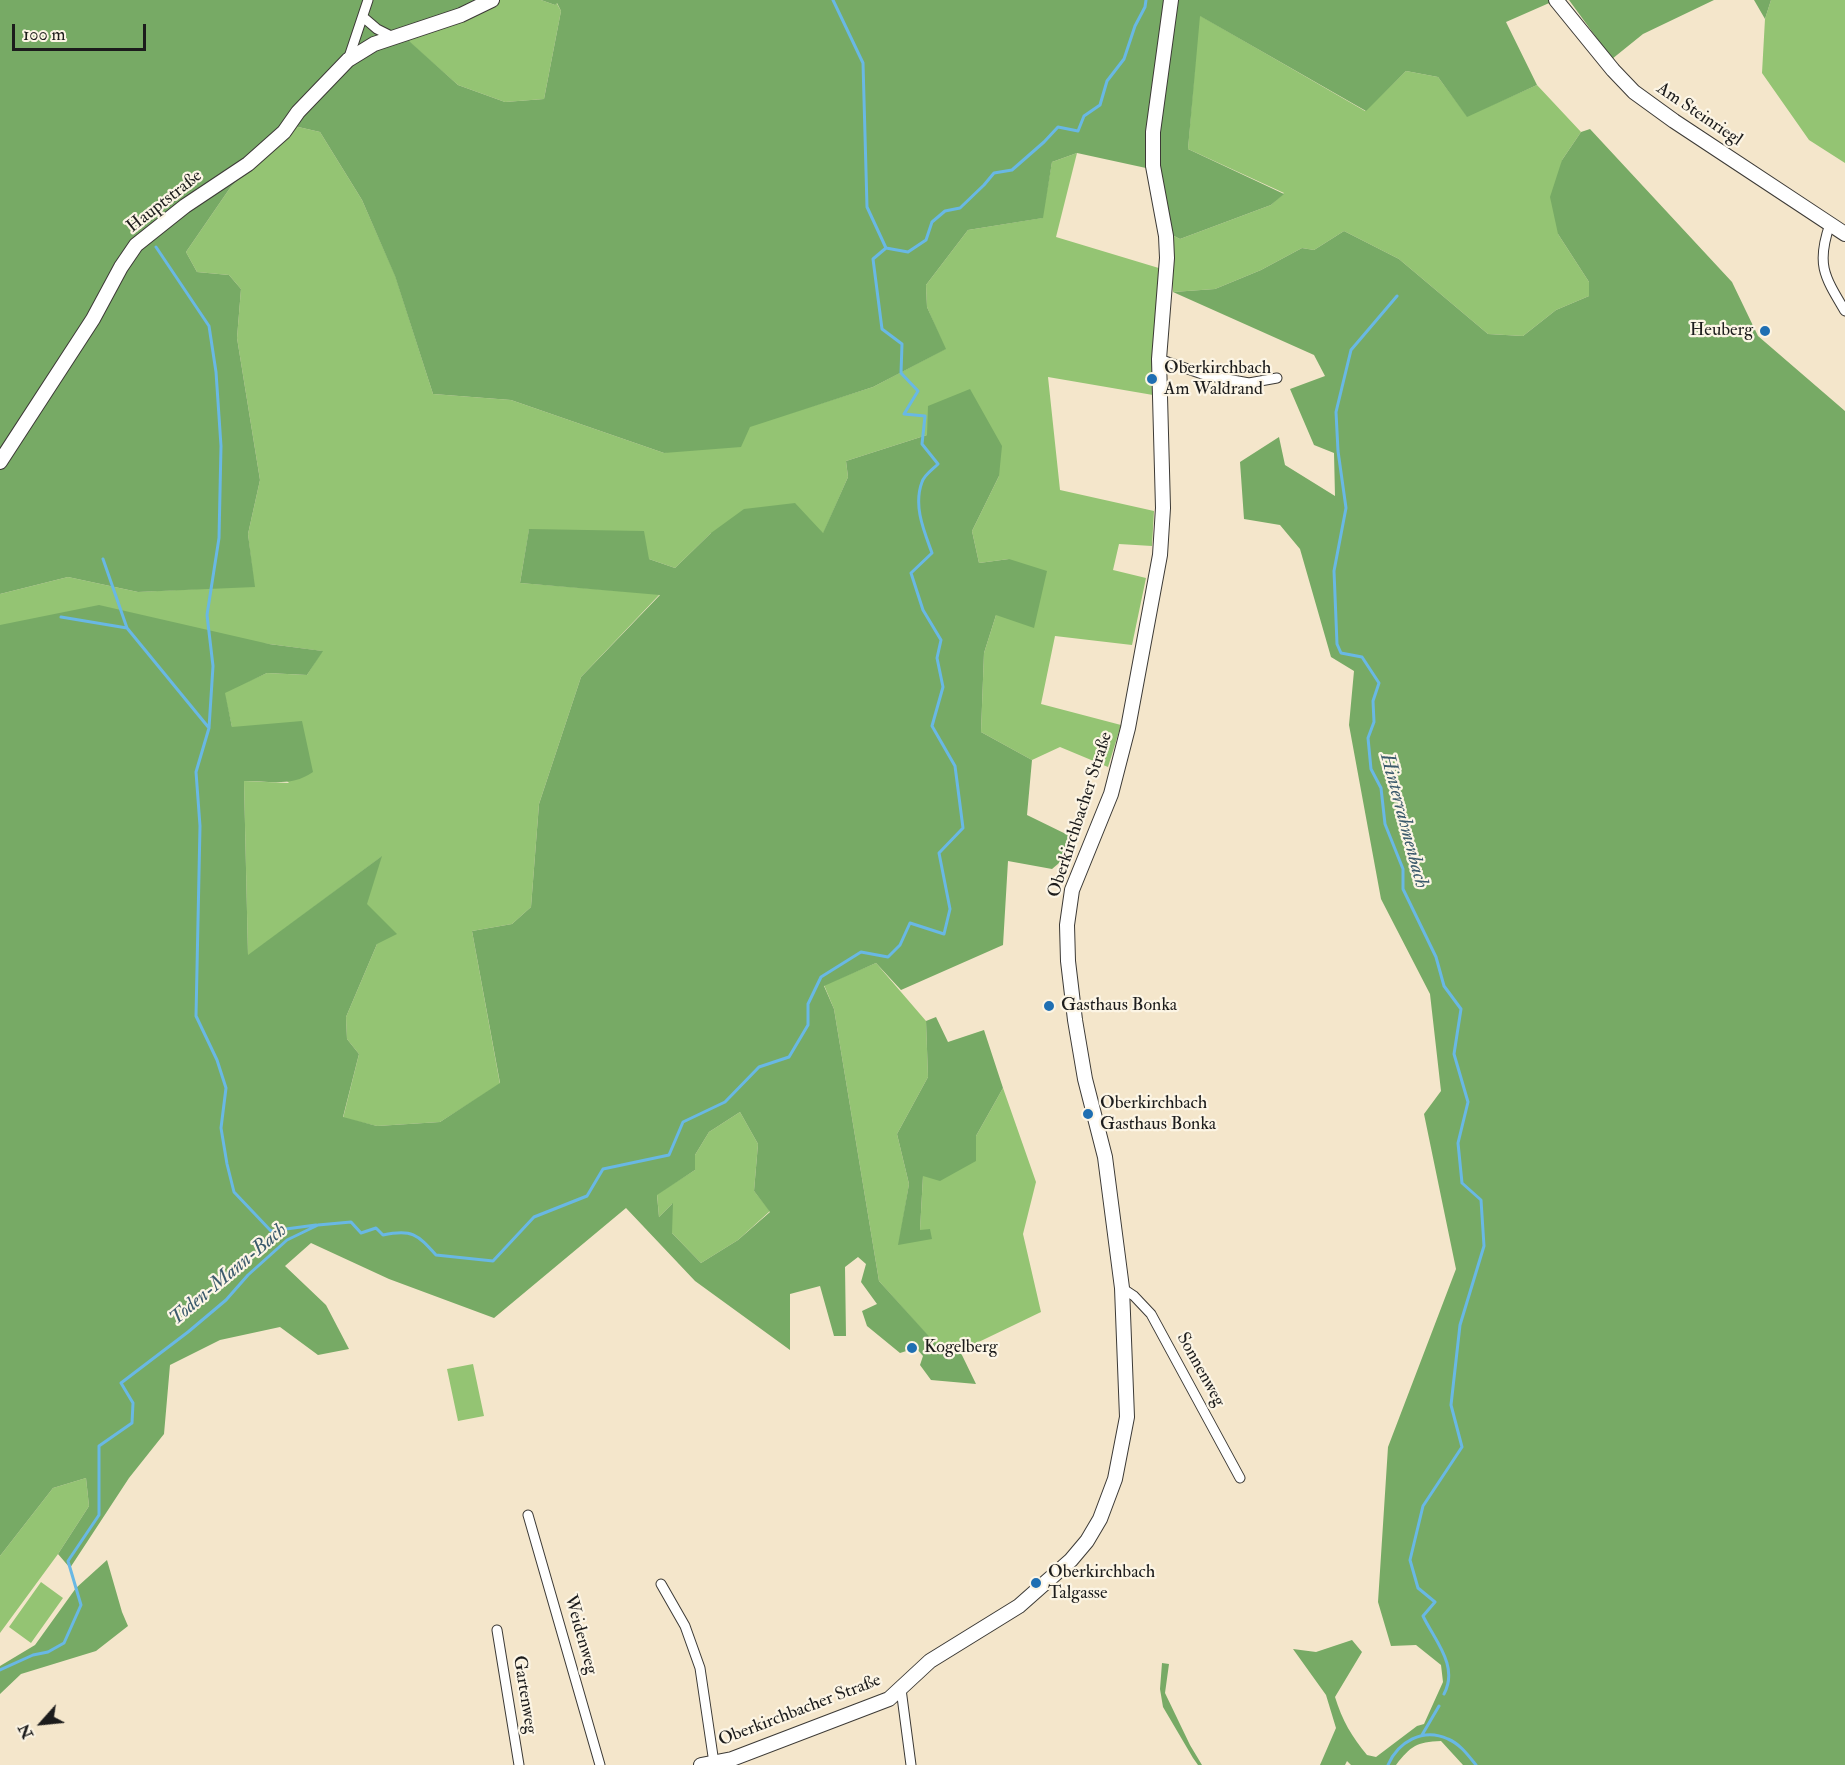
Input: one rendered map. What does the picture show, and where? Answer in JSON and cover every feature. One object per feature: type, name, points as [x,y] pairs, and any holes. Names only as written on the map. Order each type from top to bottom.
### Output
[{"type":"street","points":[[348,60],[368,0]]},
{"type":"street","name":"Hauptstraße","points":[[0,462],[93,319],[121,267],[136,245],[185,206],[248,164],[284,132],[298,112],[348,60],[374,44],[452,18],[492,0]]},
{"type":"street","name":"Oberkirchbacher Straße","points":[[708,1764],[732,1759],[889,1699],[930,1661],[1019,1606],[1078,1553],[1100,1519],[1114,1479],[1127,1417],[1122,1288],[1105,1157],[1085,1079],[1077,1032],[1068,961],[1067,925],[1075,880],[1104,814],[1126,737],[1136,694],[1160,555],[1163,508],[1159,359],[1167,258],[1166,236],[1152,153],[1171,0]]},
{"type":"street","name":"Am Steinriegl","points":[[1556,0],[1634,92],[1845,234]]},
{"type":"street","points":[[363,17],[377,29],[393,37]]},
{"type":"street","points":[[1830,224],[1822,246],[1822,269],[1845,311]]},
{"type":"street","points":[[1159,359],[1204,375],[1249,383],[1277,378]]},
{"type":"street","name":"Sonnenweg","points":[[1122,1288],[1134,1296],[1151,1314],[1240,1478]]},
{"type":"street","name":"Weidenweg","points":[[528,1515],[600,1765]]},
{"type":"street","points":[[661,1584],[684,1626],[700,1668],[708,1764]]},
{"type":"street","name":"Gartenweg","points":[[497,1630],[519,1765]]},
{"type":"street","points":[[901,1689],[911,1765]]},
{"type":"green space","points":[[0,0],[500,0],[456,24],[409,41],[458,85],[505,102],[544,99],[561,11],[557,3],[555,5],[541,0],[1556,0],[1506,22],[1537,85],[1467,117],[1438,77],[1406,71],[1366,111],[1200,16],[1188,149],[1284,194],[1271,205],[1180,239],[1170,234],[1146,168],[1077,153],[1052,162],[1043,218],[968,230],[926,285],[927,307],[946,349],[873,387],[750,427],[741,447],[664,453],[511,400],[433,394],[395,276],[362,200],[320,132],[294,126],[230,188],[186,252],[197,272],[229,275],[241,289],[237,338],[260,480],[248,534],[255,587],[138,592],[68,577],[0,594]]},
{"type":"green space","points":[[500,0],[541,0],[555,5],[556,2],[561,11],[544,99],[505,102],[458,85],[408,41],[456,24]]},
{"type":"green space","points":[[1569,0],[1714,0],[1643,34],[1612,59]]},
{"type":"green space","points":[[1754,0],[1771,0],[1765,19]]},
{"type":"green space","points":[[1771,0],[1845,0],[1845,163],[1809,140],[1762,73],[1765,19]]},
{"type":"green space","points":[[1199,15],[1365,111],[1406,71],[1438,77],[1467,116],[1537,85],[1581,132],[1562,160],[1558,234],[1589,282],[1589,296],[1556,310],[1523,336],[1488,334],[1399,259],[1344,231],[1314,250],[1302,248],[1261,270],[1215,289],[1173,292],[1170,234],[1180,239],[1271,205],[1284,193],[1188,149]]},
{"type":"green space","points":[[294,126],[320,132],[362,200],[395,275],[433,394],[511,400],[664,453],[873,387],[945,349],[927,307],[926,285],[968,230],[1042,218],[1052,162],[1077,153],[1056,237],[1162,269],[1152,353],[1153,395],[1048,377],[1060,490],[1154,511],[1152,546],[1119,544],[1113,570],[1146,578],[1132,645],[1055,636],[1041,704],[1121,725],[1108,767],[1060,747],[1032,760],[981,732],[984,653],[996,615],[1009,559],[979,563],[972,531],[999,476],[927,435],[846,461],[848,477],[823,534],[711,533],[675,568],[649,559],[529,530],[520,583],[660,594],[581,677],[539,804],[531,907],[512,924],[472,931],[500,1084],[440,1122],[377,1126],[343,1118],[359,1054],[347,1039],[346,1017],[377,944],[366,904],[381,857],[248,956],[244,781],[289,783],[232,727],[224,692],[267,673],[307,675],[322,651],[269,644],[0,625],[0,594],[68,577],[138,592],[254,586],[248,534],[260,480],[237,338],[241,289],[229,275],[197,272],[186,252],[230,188]]},
{"type":"green space","points":[[1590,129],[1732,282],[1758,336],[1845,411],[1845,1765],[1463,1765],[1441,1741],[1426,1742],[1415,1746],[1396,1765],[1351,1765],[1347,1761],[1345,1765],[1320,1765],[1336,1728],[1326,1695],[1293,1649],[1316,1652],[1352,1640],[1362,1652],[1335,1697],[1344,1721],[1357,1742],[1367,1755],[1376,1757],[1417,1726],[1424,1724],[1443,1682],[1441,1665],[1416,1645],[1391,1646],[1378,1602],[1388,1447],[1456,1269],[1424,1114],[1441,1091],[1430,994],[1381,899],[1349,725],[1354,671],[1331,657],[1300,549],[1280,525],[1244,519],[1240,462],[1279,437],[1285,465],[1335,496],[1334,453],[1314,445],[1290,389],[1325,376],[1314,355],[1173,292],[1215,289],[1261,270],[1302,248],[1314,250],[1344,231],[1399,259],[1488,334],[1523,336],[1556,310],[1589,296],[1589,282],[1558,234],[1550,197],[1562,160],[1581,132]]},
{"type":"green space","points":[[970,389],[1002,446],[999,476],[972,531],[979,563],[1009,559],[1047,571],[1034,628],[996,615],[984,653],[981,732],[1032,760],[1027,815],[1072,837],[1065,858],[1052,869],[1008,861],[1003,945],[901,990],[876,963],[824,986],[834,1009],[879,1281],[935,1343],[960,1351],[976,1384],[931,1380],[920,1365],[923,1356],[916,1348],[900,1353],[867,1326],[862,1311],[877,1304],[861,1282],[866,1264],[858,1257],[845,1267],[846,1336],[834,1336],[820,1286],[790,1294],[790,1350],[695,1281],[626,1208],[494,1318],[389,1279],[311,1243],[285,1266],[326,1305],[349,1349],[318,1355],[280,1327],[220,1340],[170,1365],[164,1434],[129,1478],[70,1568],[58,1554],[89,1506],[86,1478],[53,1488],[0,1556],[0,625],[99,605],[269,644],[323,651],[307,675],[267,673],[225,693],[232,727],[302,721],[313,772],[297,780],[244,781],[248,955],[382,856],[367,904],[397,934],[377,944],[346,1017],[347,1039],[359,1054],[343,1117],[377,1126],[440,1122],[500,1083],[472,931],[512,924],[531,907],[539,804],[581,677],[660,595],[520,583],[529,529],[644,531],[649,559],[675,568],[711,533],[744,509],[795,503],[823,533],[848,477],[846,461],[927,435],[928,406]],"holes":[[[740,1112],[758,1144],[754,1191],[770,1212],[738,1240],[701,1263],[672,1233],[673,1203],[659,1217],[657,1195],[695,1170],[695,1155],[709,1132]]]},
{"type":"green space","points":[[876,963],[926,1021],[928,1077],[897,1134],[909,1184],[899,1244],[920,1230],[923,1176],[976,1136],[1003,1088],[1036,1182],[1023,1234],[1041,1312],[960,1351],[935,1344],[879,1281],[834,1009],[824,985]]},
{"type":"green space","points":[[936,1017],[948,1042],[984,1030],[1003,1088],[976,1136],[976,1161],[940,1181],[923,1176],[920,1230],[930,1229],[932,1239],[898,1245],[909,1184],[897,1134],[928,1077],[926,1021]]},
{"type":"green space","points":[[740,1112],[758,1144],[754,1191],[770,1211],[738,1240],[701,1263],[672,1233],[672,1204],[659,1217],[657,1194],[695,1170],[695,1155],[709,1132]]},
{"type":"green space","points":[[473,1364],[484,1416],[458,1421],[447,1369]]},
{"type":"green space","points":[[86,1478],[89,1506],[58,1554],[0,1633],[0,1556],[53,1488]]},
{"type":"green space","points":[[107,1560],[128,1626],[96,1651],[21,1674],[0,1694],[0,1666],[35,1645],[76,1588]]},
{"type":"green space","points":[[41,1582],[63,1598],[31,1643],[9,1627]]},
{"type":"green space","points":[[1162,1663],[1169,1664],[1165,1693],[1202,1765],[1198,1765],[1193,1758],[1163,1707],[1160,1689]]},
{"type":"waterway","name":"Toden-Mann-Bach","points":[[0,1670],[33,1655],[48,1652],[64,1643],[81,1605],[68,1561],[99,1515],[99,1446],[132,1423],[133,1403],[121,1383],[226,1300],[248,1275],[287,1240],[318,1225],[351,1222],[361,1233],[376,1228],[383,1235],[408,1233],[419,1238],[436,1255],[493,1261],[534,1217],[587,1196],[603,1169],[669,1155],[683,1122],[725,1102],[759,1067],[789,1057],[808,1025],[808,1004],[821,977],[861,952],[888,957],[900,945],[910,923],[944,934],[950,909],[939,853],[963,828],[955,766],[932,726],[943,687],[937,658],[941,640],[923,610],[911,573],[932,553],[921,518],[919,500],[923,479],[938,464],[922,444],[925,416],[904,414],[918,391],[901,373],[902,344],[882,329],[873,259],[886,248],[867,207],[863,63],[833,0]]},
{"type":"waterway","points":[[886,248],[908,252],[926,240],[932,222],[945,211],[960,208],[994,173],[1012,170],[1058,127],[1078,131],[1084,116],[1100,105],[1107,81],[1124,59],[1146,0]]},
{"type":"waterway","points":[[156,247],[209,326],[216,372],[221,446],[219,538],[207,615],[213,666],[209,728],[196,772],[200,826],[196,1016],[217,1060],[226,1088],[221,1128],[234,1192],[271,1231],[316,1225]]},
{"type":"waterway","name":"Hinterrahmenbach","points":[[1397,296],[1351,350],[1336,412],[1338,451],[1346,508],[1334,571],[1337,644],[1341,653],[1362,657],[1379,683],[1373,701],[1374,722],[1368,738],[1371,769],[1381,788],[1385,824],[1403,869],[1403,889],[1436,957],[1444,986],[1461,1009],[1454,1054],[1468,1102],[1458,1143],[1462,1183],[1481,1200],[1484,1246],[1460,1325],[1451,1405],[1462,1447],[1423,1506],[1410,1560],[1418,1588],[1435,1602],[1423,1616],[1447,1664],[1449,1674],[1444,1694]]},
{"type":"waterway","points":[[103,559],[127,628]]},
{"type":"waterway","points":[[61,617],[127,628],[209,728]]},
{"type":"waterway","name":"Hinterrahmenbach","points":[[1422,1735],[1439,1706]]},
{"type":"waterway","points":[[1388,1765],[1392,1757],[1405,1744],[1412,1739],[1429,1735],[1452,1741],[1464,1750],[1476,1765]]},
{"type":"place","name":"Heuberg","points":[[1765,331]]},
{"type":"place","name":"Oberkirchbach Am Waldrand","points":[[1152,379]]},
{"type":"place","name":"Gasthaus Bonka","points":[[1049,1006]]},
{"type":"place","name":"Oberkirchbach Gasthaus Bonka","points":[[1088,1114]]},
{"type":"place","name":"Kogelberg","points":[[912,1348]]},
{"type":"place","name":"Oberkirchbach Talgasse","points":[[1036,1583]]}]
